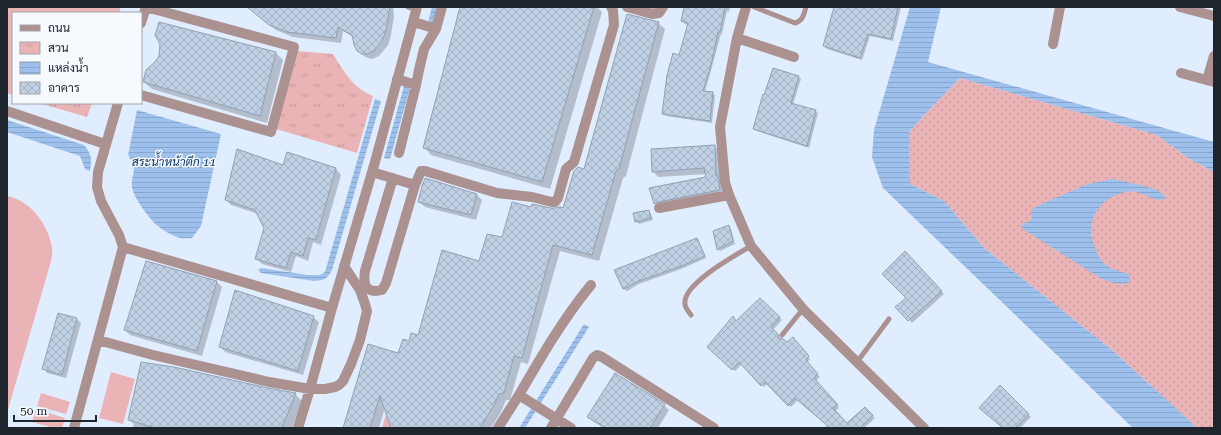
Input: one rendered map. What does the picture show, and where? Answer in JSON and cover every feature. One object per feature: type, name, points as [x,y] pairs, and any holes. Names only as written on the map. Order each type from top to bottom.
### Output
[{"type":"street","points":[[142,20],[146,7],[294,47],[271,132],[142,95]]},
{"type":"street","points":[[399,153],[424,49],[436,29],[442,7]]},
{"type":"street","points":[[393,178],[363,279],[366,287],[372,291],[382,290],[386,283],[420,171],[425,171],[497,193],[532,197],[555,202],[558,198],[566,169],[574,162],[614,25],[613,10],[611,7]]},
{"type":"street","points":[[627,7],[652,14],[659,13],[663,7]]},
{"type":"street","points":[[746,7],[737,38],[720,127],[725,182],[728,195],[751,246],[803,309],[924,428]]},
{"type":"street","points":[[1053,44],[1060,7]]},
{"type":"street","points":[[1180,7],[1214,16]]},
{"type":"street","points":[[298,428],[414,22],[414,8]]},
{"type":"street","points":[[414,22],[436,29]]},
{"type":"street","points":[[737,38],[794,56]]},
{"type":"street","points":[[1181,73],[1210,81],[1214,56]]},
{"type":"street","points":[[397,79],[416,85]]},
{"type":"street","points":[[74,428],[123,248],[119,235],[101,201],[97,187],[98,172],[118,104]]},
{"type":"street","points":[[7,111],[106,144]]},
{"type":"street","points":[[372,172],[415,185]]},
{"type":"street","points":[[659,208],[728,195]]},
{"type":"street","points":[[123,248],[332,308]]},
{"type":"street","points":[[98,340],[153,355],[269,382],[310,389],[325,389],[339,385],[346,377],[352,364],[360,340],[366,311],[364,300],[353,278],[344,266]]},
{"type":"street","points":[[498,428],[522,397],[563,323],[576,303],[591,285]]},
{"type":"street","points":[[551,428],[593,358],[597,355],[714,428]]},
{"type":"street","points":[[522,397],[570,428]]},
{"type":"lane","points":[[754,7],[795,23],[800,22],[806,7]]},
{"type":"lane","points":[[691,315],[685,306],[687,294],[708,273],[751,246]]},
{"type":"lane","points":[[782,335],[803,309]]},
{"type":"lane","points":[[857,362],[889,320]]},
{"type":"green space","points":[[7,7],[121,7],[119,12],[12,12],[12,95],[7,93]]},
{"type":"green space","points":[[297,51],[333,54],[354,84],[373,96],[357,153],[276,129]]},
{"type":"green space","points":[[960,78],[1157,135],[1188,158],[1214,172],[1214,428],[1196,428],[1112,350],[984,248],[944,201],[910,184],[909,132]]},
{"type":"green space","points":[[42,104],[92,104],[87,117]]},
{"type":"green space","points":[[7,196],[23,202],[37,214],[50,238],[52,258],[7,413]]},
{"type":"green space","points":[[111,372],[135,379],[123,424],[99,418]]},
{"type":"green space","points":[[41,393],[70,402],[66,414],[37,406]]},
{"type":"green space","points":[[36,409],[65,418],[62,428],[54,428],[32,422]]},
{"type":"green space","points":[[386,414],[391,428],[382,428]]},
{"type":"water","points":[[432,7],[438,7],[433,25],[428,23]]},
{"type":"water","points":[[910,7],[941,7],[928,62],[1214,142],[1214,172],[1188,158],[1157,135],[960,78],[909,132],[910,184],[944,201],[984,248],[1112,350],[1196,428],[1133,428],[883,188],[872,157],[874,130]]},
{"type":"water","points":[[404,86],[410,88],[390,159],[384,158]]},
{"type":"water","points":[[375,99],[381,101],[332,270],[327,277],[314,281],[261,273],[258,270],[261,268],[308,275],[320,275],[325,272]]},
{"type":"water","name":"สระน้ำหน้าตึก 11","points":[[137,110],[221,134],[201,226],[192,238],[179,238],[158,226],[142,208],[135,196],[132,187],[134,168],[128,155]]},
{"type":"water","points":[[7,120],[84,145],[91,157],[90,171],[85,169],[80,156],[7,132]]},
{"type":"water","points":[[1112,179],[1157,190],[1165,196],[1164,200],[1159,200],[1140,193],[1130,191],[1125,192],[1115,195],[1107,200],[1100,206],[1095,214],[1092,222],[1092,240],[1101,260],[1108,267],[1129,274],[1130,282],[1122,284],[1100,278],[1021,227],[1023,223],[1029,222],[1032,218],[1031,211],[1037,206],[1088,184]]},
{"type":"water","points":[[584,324],[589,327],[525,428],[519,428]]},
{"type":"building","points":[[247,7],[390,7],[383,39],[374,51],[367,54],[362,54],[357,51],[352,35],[338,27],[336,38],[287,32],[269,25]]},
{"type":"building","points":[[460,7],[594,7],[542,182],[423,148]]},
{"type":"building","points":[[684,7],[725,7],[720,32],[718,32],[711,65],[703,91],[713,92],[710,121],[662,114],[667,75],[673,53],[679,55],[688,23],[681,21]]},
{"type":"building","points":[[834,7],[898,7],[891,39],[868,34],[860,58],[823,46]]},
{"type":"building","points":[[627,14],[659,22],[619,169],[616,171],[592,255],[553,245],[522,358],[514,356],[504,393],[499,394],[480,428],[391,428],[380,396],[370,428],[343,428],[368,344],[398,353],[403,339],[409,341],[411,333],[418,335],[442,250],[479,261],[487,234],[502,237],[512,202],[531,207],[532,204],[551,208],[563,208],[574,171],[578,167],[584,169]]},
{"type":"building","points":[[159,22],[276,52],[260,116],[143,82],[146,70],[159,56],[160,44],[155,35]]},
{"type":"building","points":[[773,68],[799,76],[791,103],[816,110],[807,146],[753,129],[763,94],[764,95]]},
{"type":"building","points":[[715,145],[716,176],[718,176],[720,190],[654,204],[649,188],[706,177],[704,168],[652,172],[651,149]]},
{"type":"building","points":[[237,149],[283,165],[287,152],[336,168],[316,240],[308,238],[303,256],[291,252],[286,268],[255,259],[264,228],[255,210],[225,200]]},
{"type":"building","points":[[425,178],[477,194],[471,215],[418,202]]},
{"type":"building","points":[[649,210],[651,218],[635,222],[633,213]]},
{"type":"building","points":[[729,225],[733,241],[717,250],[713,231]]},
{"type":"building","points":[[697,238],[705,256],[636,282],[623,289],[614,270]]},
{"type":"building","points":[[905,251],[942,291],[908,321],[895,307],[906,298],[882,274]]},
{"type":"building","points":[[146,261],[217,281],[197,351],[124,330]]},
{"type":"building","points":[[235,290],[314,316],[298,371],[219,347]]},
{"type":"building","points":[[760,298],[780,317],[771,327],[778,334],[779,338],[787,342],[793,337],[809,356],[806,360],[818,374],[814,378],[838,405],[833,408],[847,423],[865,407],[873,415],[860,428],[830,428],[795,398],[788,406],[765,382],[761,386],[739,362],[732,370],[707,347],[733,316],[736,321]]},
{"type":"building","points":[[58,313],[77,318],[62,375],[42,369]]},
{"type":"building","points":[[141,362],[174,367],[296,393],[282,428],[156,428],[128,420]]},
{"type":"building","points":[[615,373],[665,404],[650,428],[606,428],[587,417]]},
{"type":"building","points":[[1000,385],[1029,414],[1015,428],[1003,428],[979,408]]}]
